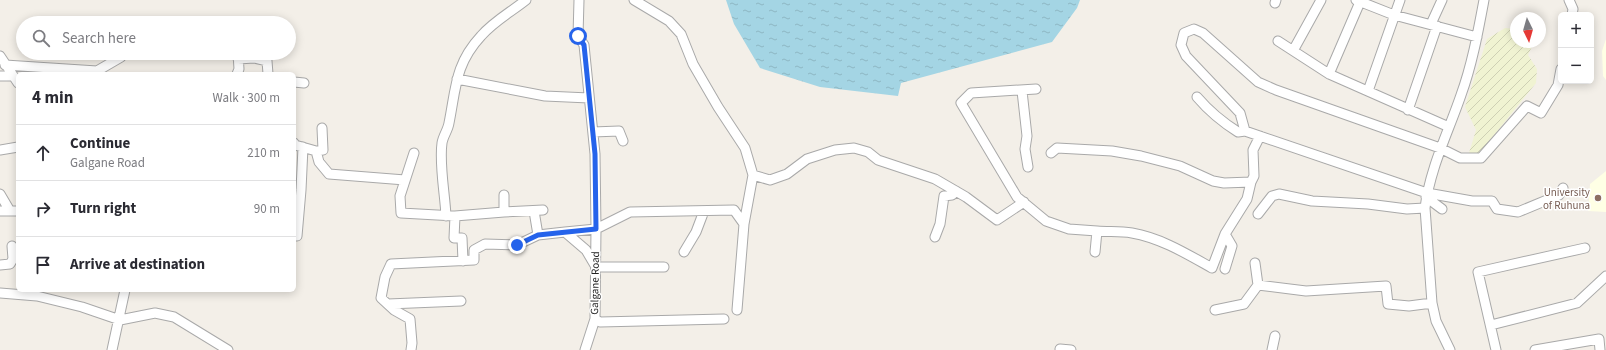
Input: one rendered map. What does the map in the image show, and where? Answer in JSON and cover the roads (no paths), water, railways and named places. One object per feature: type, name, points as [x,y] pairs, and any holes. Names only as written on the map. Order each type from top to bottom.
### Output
[{"type":"street","points":[[463,261],[462,238],[454,238],[442,160],[442,142],[449,125],[457,79],[464,57],[481,36],[499,18],[511,12],[526,0]]},
{"type":"street","name":"Galgane Road","points":[[579,0],[578,36],[584,45],[595,154],[595,319],[585,350]]},
{"type":"street","points":[[632,0],[655,12]]},
{"type":"street","points":[[632,0],[669,21],[681,34],[693,64],[718,108],[745,148],[752,175],[744,224],[737,310]]},
{"type":"street","points":[[1294,49],[1322,0]]},
{"type":"street","points":[[1368,91],[1400,0]]},
{"type":"street","points":[[1408,110],[1442,0]]},
{"type":"street","points":[[1450,350],[1436,321],[1432,303],[1425,208],[1427,195],[1440,148],[1462,93],[1477,37],[1484,0]]},
{"type":"street","points":[[1569,0],[1574,9],[1573,12]]},
{"type":"street","points":[[1329,74],[1363,2],[1394,15],[1477,37]]},
{"type":"street","points":[[1245,131],[1240,113],[1186,56],[1181,45],[1184,33],[1194,29],[1203,33],[1258,82],[1276,90],[1440,148],[1460,158],[1481,158],[1528,106],[1541,113],[1558,84]]},
{"type":"street","points":[[1278,41],[1294,49],[1329,74],[1449,127]]},
{"type":"street","points":[[0,56],[16,81]]},
{"type":"street","points":[[5,65],[97,71],[116,60]]},
{"type":"street","points":[[238,60],[238,72]]},
{"type":"street","points":[[263,60],[267,61],[268,72]]},
{"type":"street","points":[[0,76],[12,76]]},
{"type":"street","points":[[457,79],[545,96],[589,98]]},
{"type":"street","points":[[296,82],[304,83]]},
{"type":"street","points":[[1036,89],[971,93],[961,103],[1018,197],[1046,221],[1069,229],[1132,233],[1160,241],[1180,250],[1212,268],[1225,234],[1247,199],[1254,176],[1253,150],[1260,136]]},
{"type":"street","points":[[1022,90],[1027,136],[1025,149],[1028,167]]},
{"type":"street","points":[[1197,97],[1209,111],[1238,132],[1245,131],[1427,195],[1472,201],[1492,201],[1497,209],[1518,212],[1559,194],[1563,188]]},
{"type":"street","points":[[296,236],[301,190],[298,145],[316,151],[323,150],[322,128]]},
{"type":"street","points":[[592,132],[619,131],[623,141]]},
{"type":"street","points":[[0,150],[16,147]]},
{"type":"street","points":[[752,175],[770,180],[787,174],[807,159],[835,150],[854,148],[868,152],[878,160],[935,179],[966,197],[998,220],[1024,202]]},
{"type":"street","points":[[1051,153],[1057,148],[1112,151],[1141,156],[1180,166],[1213,181],[1224,183],[1251,182]]},
{"type":"street","points":[[316,151],[319,162],[329,174],[405,180]]},
{"type":"street","points":[[414,153],[400,196],[401,213],[450,216],[539,211],[538,235]]},
{"type":"street","points":[[935,237],[940,224],[944,196],[952,195],[956,191]]},
{"type":"street","points":[[0,194],[14,211]]},
{"type":"street","points":[[1258,214],[1272,196],[1279,194],[1312,201],[1368,204],[1407,209],[1425,208]]},
{"type":"street","points":[[504,195],[504,212]]},
{"type":"street","points":[[1427,195],[1442,209]]},
{"type":"street","points":[[411,350],[412,343],[410,319],[394,310],[382,298],[385,277],[391,264],[474,260],[474,250],[485,244],[517,245],[538,235],[596,229],[630,212],[734,210],[744,224]]},
{"type":"street","points":[[0,211],[14,211]]},
{"type":"street","points":[[684,252],[696,232],[704,211]]},
{"type":"street","points":[[1095,252],[1097,231]]},
{"type":"street","points":[[565,232],[586,250],[596,267],[664,268]]},
{"type":"street","points":[[1225,234],[1232,246],[1225,269]]},
{"type":"street","points":[[0,265],[10,264],[13,259],[12,246]]},
{"type":"street","points":[[1496,350],[1478,272],[1585,248]]},
{"type":"street","points":[[1215,310],[1244,304],[1258,285],[1255,263]]},
{"type":"street","points":[[1491,325],[1577,303],[1606,276]]},
{"type":"street","points":[[1258,285],[1306,291],[1386,286],[1388,304],[1408,306],[1432,303]]},
{"type":"street","points":[[112,350],[120,320],[125,292]]},
{"type":"street","points":[[0,293],[37,296],[82,307],[120,320],[155,313],[174,317],[228,350]]},
{"type":"street","points":[[388,304],[461,301]]},
{"type":"street","points":[[595,319],[600,322],[724,319]]},
{"type":"street","points":[[1272,350],[1275,336]]},
{"type":"street","points":[[1535,350],[1599,339],[1600,350]]},
{"type":"street","points":[[1060,348],[1071,350]]},
{"type":"water","points":[[726,0],[1080,0],[1077,8],[1052,42],[901,83],[898,96],[820,87],[760,68],[734,24]]},
{"type":"place","name":"University of Ruhuna","points":[[1598,198]]}]
